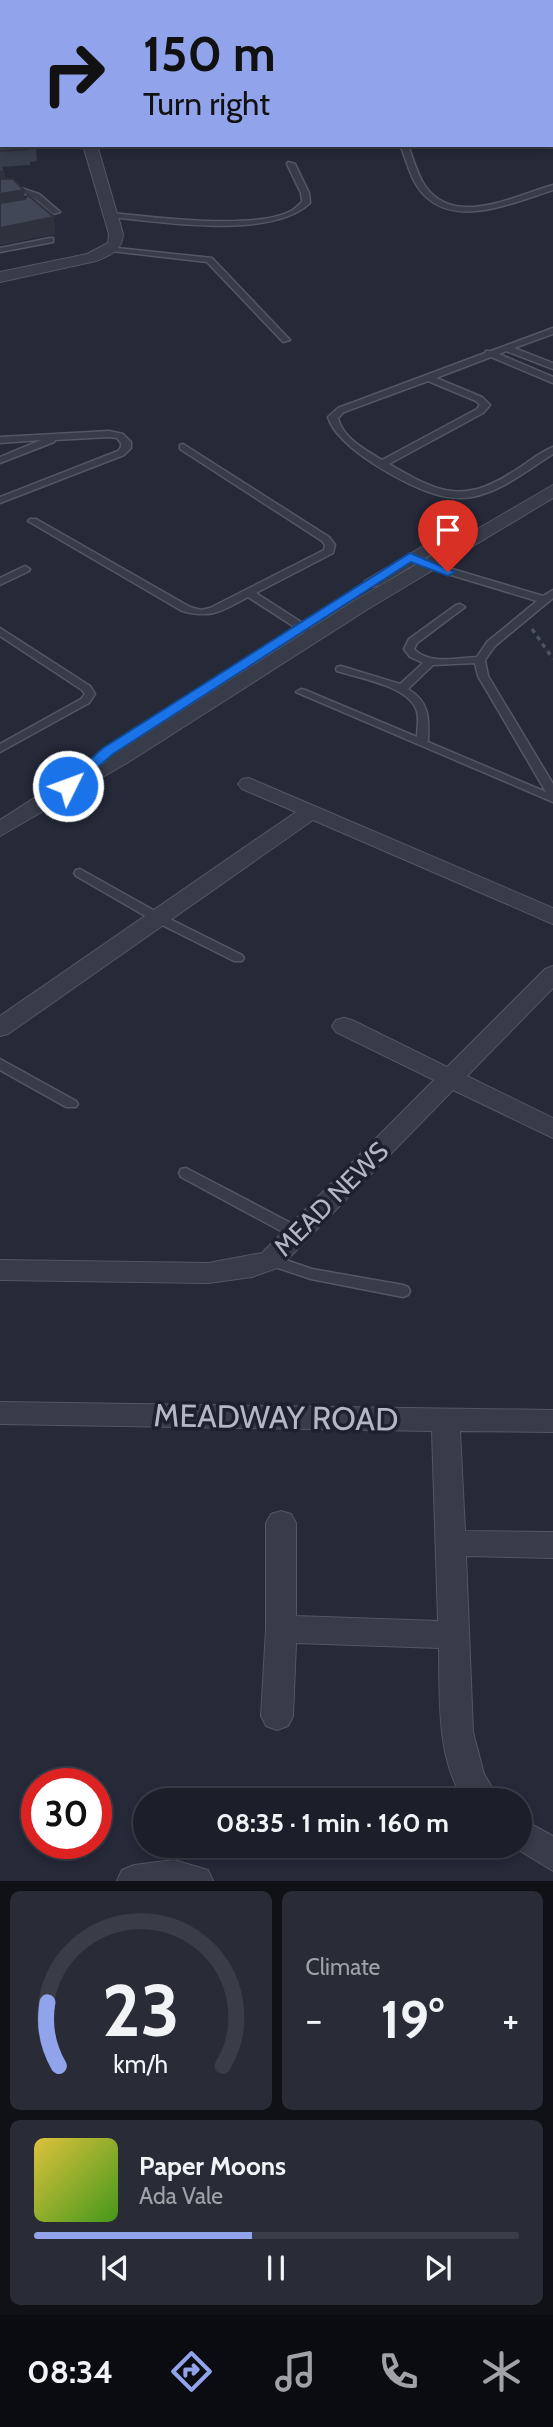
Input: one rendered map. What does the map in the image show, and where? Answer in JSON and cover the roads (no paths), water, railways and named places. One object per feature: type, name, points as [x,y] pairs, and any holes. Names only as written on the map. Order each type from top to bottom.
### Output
[{"type":"street","points":[[2,274],[92,258],[111,249],[115,244],[116,234],[91,147]]},
{"type":"street","points":[[0,829],[68,786],[108,751],[553,480]]},
{"type":"street","points":[[419,561],[553,490]]},
{"type":"street","points":[[249,784],[553,917]]},
{"type":"street","points":[[0,1028],[312,811]]},
{"type":"street","name":"MEAD NEWS","points":[[0,1270],[208,1273],[241,1269],[271,1260],[553,974]]},
{"type":"street","points":[[344,1026],[553,1129]]},
{"type":"street","name":"MEADWAY ROAD","points":[[0,1413],[553,1422]]},
{"type":"street","points":[[446,1420],[457,1732],[464,1766],[474,1788]]},
{"type":"street","points":[[277,1716],[281,1629],[281,1523]]},
{"type":"street","points":[[450,1542],[553,1545]]},
{"type":"street","points":[[281,1629],[452,1634]]},
{"type":"street","points":[[532,1841],[553,1855]]},
{"type":"street","points":[[134,1881],[174,1876],[196,1881]]},
{"type":"lane","points":[[405,147],[421,186],[447,208],[481,208],[553,187]]},
{"type":"lane","points":[[110,215],[208,223],[279,218],[293,213],[306,202],[305,193],[291,164]]},
{"type":"lane","points":[[0,191],[15,188],[35,193],[56,212]]},
{"type":"lane","points":[[0,250],[50,240]]},
{"type":"lane","points":[[111,249],[209,260],[286,340]]},
{"type":"lane","points":[[553,331],[341,410],[333,417],[332,423],[340,435],[383,463],[436,491],[453,495],[486,491],[553,450]]},
{"type":"lane","points":[[505,348],[553,366]]},
{"type":"lane","points":[[489,353],[553,380]]},
{"type":"lane","points":[[383,463],[480,411],[485,405],[479,399],[427,377]]},
{"type":"lane","points":[[0,440],[109,433],[120,436],[126,442],[126,448],[121,453],[0,500]]},
{"type":"lane","points":[[0,460],[61,436]]},
{"type":"lane","points":[[33,521],[186,609],[201,613],[213,611],[329,551],[330,545],[326,539],[183,447]]},
{"type":"lane","points":[[419,561],[549,597]]},
{"type":"lane","points":[[0,582],[25,569]]},
{"type":"lane","points":[[249,593],[307,631]]},
{"type":"lane","points":[[549,597],[491,644],[480,660],[483,676],[553,796]]},
{"type":"lane","points":[[460,607],[413,641],[409,649],[414,655],[430,662],[480,660]]},
{"type":"lane","points":[[0,631],[86,688],[90,694],[85,701],[0,749]]},
{"type":"lane","points":[[401,689],[430,662]]},
{"type":"lane","points":[[341,669],[414,696],[422,711],[422,743]]},
{"type":"lane","points":[[301,692],[553,796]]},
{"type":"lane","points":[[80,873],[158,918],[239,958]]},
{"type":"lane","points":[[0,1064],[71,1104]]},
{"type":"lane","points":[[186,1173],[299,1234]]},
{"type":"lane","points":[[271,1260],[311,1274],[403,1291]]}]
